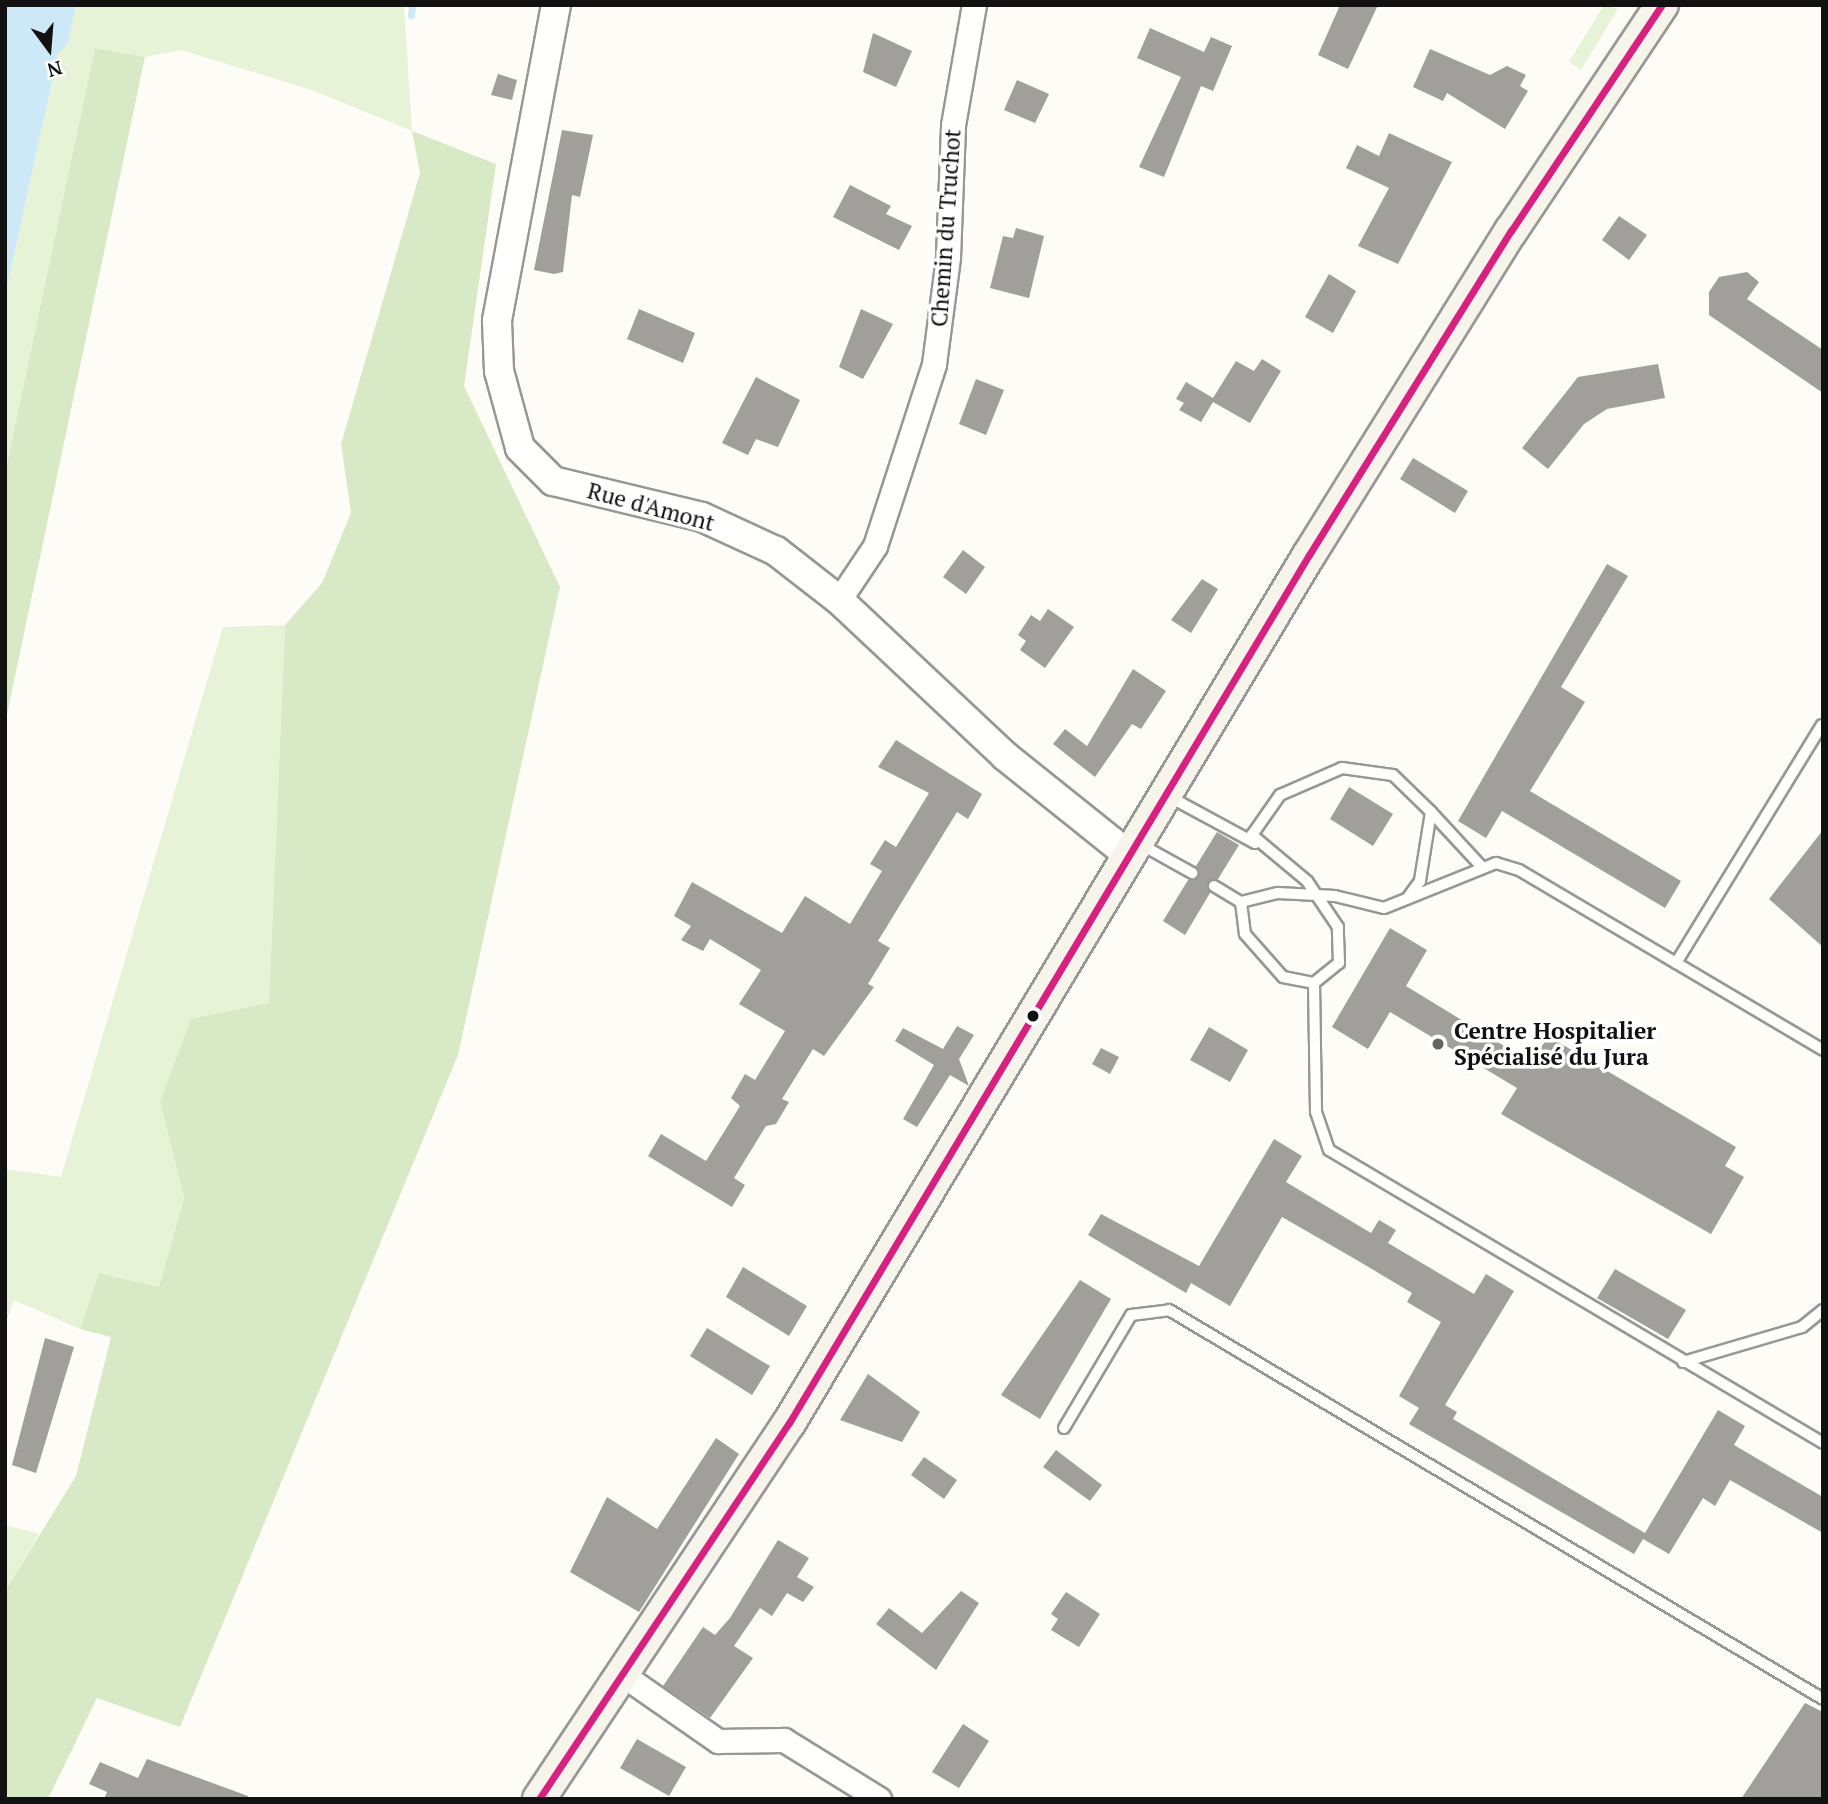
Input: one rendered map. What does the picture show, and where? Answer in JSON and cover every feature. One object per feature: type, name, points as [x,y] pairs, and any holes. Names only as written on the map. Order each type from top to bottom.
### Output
[{"type":"main road","points":[[539,1799],[789,1423],[1166,795],[1511,230],[1662,5]]},
{"type":"street","name":"Rue d'Amont","points":[[556,5],[497,321],[499,371],[520,448],[553,481],[745,533],[839,600],[1005,755],[1134,849]]},
{"type":"street","name":"Chemin du Truchot","points":[[839,600],[875,546],[934,364],[948,257],[953,125],[974,5]]},
{"type":"street","points":[[623,1675],[718,1741],[784,1740],[879,1799]]},
{"type":"lane","points":[[1676,962],[1822,724]]},
{"type":"lane","points":[[1255,843],[1253,828],[1280,794],[1342,768],[1393,775],[1481,866]]},
{"type":"lane","points":[[1166,795],[1255,843],[1307,881],[1338,927],[1343,952],[1329,974],[1314,983],[1283,976],[1267,965],[1245,934],[1241,902]]},
{"type":"lane","points":[[1406,901],[1420,881],[1431,813]]},
{"type":"lane","points":[[1134,849],[1192,873]]},
{"type":"lane","points":[[1214,886],[1241,902],[1279,893],[1316,896],[1375,908],[1406,901],[1481,866],[1496,863],[1519,870],[1823,1050]]},
{"type":"lane","points":[[1314,983],[1316,1112],[1329,1150],[1823,1443]]},
{"type":"lane","points":[[1064,1428],[1131,1315],[1169,1310],[1823,1699]]},
{"type":"lane","points":[[1684,1362],[1802,1327],[1823,1310]]},
{"type":"green space","points":[[76,5],[404,5],[412,131],[312,90],[181,50],[145,57],[95,48],[5,473],[5,296],[58,54],[68,43]]},
{"type":"green space","points":[[1604,5],[1618,9],[1581,70],[1569,62]]},
{"type":"green space","points":[[95,48],[145,57],[5,724],[5,473]]},
{"type":"green space","points":[[412,131],[496,164],[464,386],[560,587],[458,1055],[180,1727],[97,1698],[48,1799],[5,1799],[5,1591],[76,1476],[111,1337],[80,1329],[99,1273],[159,1287],[184,1198],[160,1102],[191,1019],[269,1003],[285,625],[322,583],[351,513],[341,444],[420,173]]},
{"type":"green space","points":[[285,625],[269,1003],[160,1102],[184,1198],[159,1287],[99,1273],[80,1329],[14,1300],[5,1325],[5,1169],[61,1177],[223,627]]},
{"type":"green space","points":[[5,1525],[39,1534],[5,1591]]},
{"type":"water","points":[[5,5],[76,5],[68,43],[58,54],[5,296]]},
{"type":"building","points":[[1340,5],[1378,5],[1348,69],[1318,55]]},
{"type":"building","points":[[1150,28],[1204,52],[1211,37],[1232,46],[1213,91],[1201,86],[1164,177],[1139,167],[1181,77],[1137,58]]},
{"type":"building","points":[[873,33],[912,51],[896,87],[863,72]]},
{"type":"building","points":[[1430,49],[1490,75],[1507,66],[1526,75],[1520,86],[1528,91],[1505,129],[1447,93],[1443,101],[1413,87]]},
{"type":"building","points":[[498,74],[517,80],[512,100],[491,95]]},
{"type":"building","points":[[1017,80],[1049,94],[1035,123],[1004,110]]},
{"type":"building","points":[[562,130],[593,135],[580,197],[572,195],[563,272],[554,274],[534,270]]},
{"type":"building","points":[[1389,133],[1452,162],[1398,264],[1358,246],[1389,188],[1346,168],[1357,145],[1379,156]]},
{"type":"building","points":[[850,185],[891,206],[886,214],[912,226],[899,250],[833,217]]},
{"type":"building","points":[[1619,216],[1647,235],[1629,260],[1602,240]]},
{"type":"building","points":[[1016,228],[1044,236],[1029,298],[990,288],[1003,236],[1013,238]]},
{"type":"building","points":[[1747,272],[1759,282],[1747,299],[1823,350],[1823,393],[1709,315],[1709,292],[1719,277]]},
{"type":"building","points":[[1329,274],[1356,291],[1333,333],[1305,317]]},
{"type":"building","points":[[639,309],[695,333],[683,363],[627,339]]},
{"type":"building","points":[[861,309],[893,324],[863,379],[839,367]]},
{"type":"building","points":[[1262,359],[1281,371],[1250,423],[1213,402],[1201,422],[1179,410],[1184,403],[1176,399],[1186,382],[1213,398],[1236,361],[1254,371]]},
{"type":"building","points":[[1658,364],[1665,398],[1607,409],[1584,424],[1548,469],[1522,448],[1578,377]]},
{"type":"building","points":[[756,377],[800,400],[778,447],[756,439],[748,455],[722,443]]},
{"type":"building","points":[[976,379],[1004,390],[986,435],[959,424]]},
{"type":"building","points":[[1413,458],[1468,491],[1455,513],[1400,479]]},
{"type":"building","points":[[963,550],[985,567],[966,594],[943,577]]},
{"type":"building","points":[[1607,564],[1628,576],[1561,687],[1585,702],[1530,791],[1681,881],[1665,908],[1502,811],[1486,838],[1458,821]]},
{"type":"building","points":[[1202,579],[1218,589],[1191,633],[1171,620]]},
{"type":"building","points":[[1048,609],[1074,627],[1045,668],[1020,650],[1026,641],[1018,635],[1031,615],[1040,621]]},
{"type":"building","points":[[1133,669],[1166,691],[1141,729],[1132,724],[1095,777],[1053,744],[1065,729],[1087,746]]},
{"type":"building","points":[[896,740],[982,794],[968,819],[957,812],[878,941],[890,948],[868,984],[874,987],[824,1056],[813,1049],[782,1099],[789,1102],[776,1124],[766,1126],[734,1178],[745,1185],[732,1207],[648,1156],[661,1134],[706,1161],[740,1106],[731,1098],[745,1074],[755,1080],[785,1031],[739,1004],[761,970],[710,939],[703,951],[681,940],[691,926],[674,916],[692,882],[782,933],[805,896],[850,924],[882,871],[870,864],[885,840],[896,847],[929,793],[878,767]]},
{"type":"building","points":[[1349,787],[1393,814],[1373,846],[1330,819]]},
{"type":"building","points":[[1823,830],[1823,947],[1769,899]]},
{"type":"building","points":[[1217,832],[1239,845],[1218,879],[1208,881],[1210,893],[1185,935],[1163,921],[1188,880],[1198,877],[1196,866]]},
{"type":"building","points":[[1390,928],[1427,950],[1406,986],[1532,1063],[1548,1036],[1736,1147],[1725,1166],[1744,1177],[1711,1234],[1501,1114],[1517,1088],[1390,1012],[1368,1049],[1332,1027]]},
{"type":"building","points":[[957,1026],[974,1035],[959,1059],[969,1086],[950,1075],[917,1127],[903,1119],[934,1065],[895,1041],[903,1028],[943,1049]]},
{"type":"building","points":[[1209,1027],[1248,1050],[1230,1082],[1190,1060]]},
{"type":"building","points":[[1101,1048],[1119,1057],[1110,1074],[1092,1064]]},
{"type":"building","points":[[1274,1139],[1302,1156],[1286,1182],[1371,1233],[1379,1220],[1396,1230],[1388,1243],[1474,1294],[1486,1274],[1514,1291],[1445,1405],[1457,1412],[1453,1419],[1645,1533],[1718,1410],[1745,1426],[1734,1445],[1823,1497],[1823,1533],[1730,1480],[1715,1506],[1703,1498],[1669,1554],[1643,1539],[1634,1554],[1409,1424],[1419,1408],[1399,1396],[1441,1322],[1407,1302],[1412,1293],[1355,1259],[1282,1217],[1230,1306],[1191,1283],[1186,1293],[1088,1235],[1101,1214],[1199,1266]]},
{"type":"building","points":[[743,1267],[807,1306],[789,1336],[726,1297]]},
{"type":"building","points":[[1615,1269],[1686,1310],[1668,1339],[1597,1298]]},
{"type":"building","points":[[1080,1280],[1111,1299],[1040,1419],[1001,1395]]},
{"type":"building","points":[[707,1328],[770,1366],[752,1395],[690,1356]]},
{"type":"building","points":[[45,1338],[74,1347],[36,1473],[12,1465]]},
{"type":"building","points":[[868,1374],[920,1412],[902,1442],[840,1420]]},
{"type":"building","points":[[716,1438],[739,1454],[639,1612],[570,1572],[607,1497],[657,1529]]},
{"type":"building","points":[[1056,1450],[1102,1485],[1090,1501],[1043,1467]]},
{"type":"building","points":[[924,1457],[957,1480],[944,1499],[911,1475]]},
{"type":"building","points":[[778,1540],[809,1558],[797,1577],[814,1587],[803,1602],[787,1593],[772,1616],[760,1608],[734,1646],[753,1658],[710,1718],[663,1686],[703,1627],[715,1635],[730,1618]]},
{"type":"building","points":[[961,1591],[979,1603],[936,1670],[876,1624],[889,1608],[922,1633]]},
{"type":"building","points":[[1066,1592],[1100,1614],[1079,1647],[1051,1630],[1058,1619],[1051,1614]]},
{"type":"building","points":[[1805,1703],[1823,1712],[1823,1799],[1741,1799]]},
{"type":"building","points":[[963,1724],[989,1741],[959,1788],[932,1772]]},
{"type":"building","points":[[637,1739],[686,1767],[669,1796],[620,1768]]},
{"type":"building","points":[[147,1759],[248,1796],[248,1799],[104,1799],[107,1792],[89,1784],[100,1762],[138,1778]]},
{"type":"waterway","points":[[411,15],[412,5]]},
{"type":"transit line","points":[[539,1799],[789,1423],[1309,555],[1511,231],[1662,5]]},
{"type":"place","name":"Centre Hospitalier Spécialisé du Jura","points":[[1438,1044]]}]
